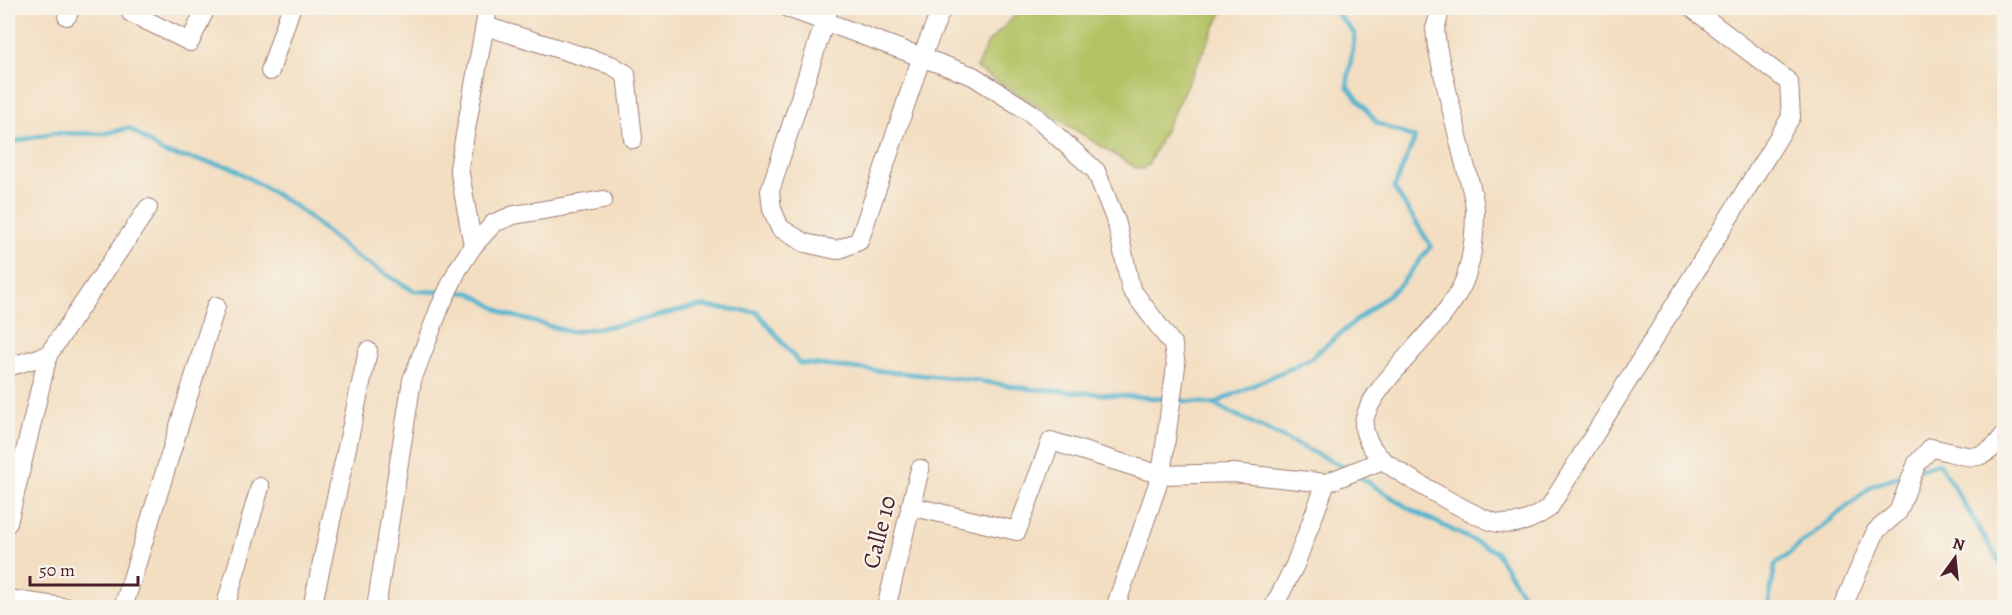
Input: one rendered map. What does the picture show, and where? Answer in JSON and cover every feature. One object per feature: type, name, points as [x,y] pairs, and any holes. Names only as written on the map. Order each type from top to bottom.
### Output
[{"type":"street","points":[[131,14],[190,42],[206,8]]},
{"type":"street","points":[[270,71],[291,8]]},
{"type":"street","points":[[473,246],[459,168],[488,8]]},
{"type":"street","points":[[788,8],[826,15],[973,76],[1031,113],[1096,171],[1117,224],[1131,289],[1173,345],[1176,366],[1169,433],[1161,475],[1115,608]]},
{"type":"street","points":[[826,15],[770,191],[772,209],[780,228],[805,243],[837,250],[860,241],[922,56],[942,8]]},
{"type":"street","points":[[1441,8],[1435,29],[1437,46],[1475,207],[1474,236],[1467,273],[1458,296],[1446,314],[1379,390],[1369,406],[1364,424],[1369,441],[1383,460],[1458,506],[1496,523],[1531,520],[1548,508],[1791,117],[1789,82],[1692,8]]},
{"type":"street","points":[[485,26],[611,65],[626,74],[633,139]]},
{"type":"street","points":[[376,608],[412,380],[440,307],[458,269],[473,246],[494,223],[514,215],[603,200]]},
{"type":"street","points":[[8,523],[48,355],[148,208]]},
{"type":"street","points":[[123,608],[216,306]]},
{"type":"street","points":[[312,608],[368,351]]},
{"type":"street","points":[[8,367],[48,355]]},
{"type":"street","points":[[1842,608],[1876,531],[1898,512],[1922,455],[1931,448],[1976,458],[1985,455],[2004,435]]},
{"type":"street","points":[[910,506],[1017,531],[1051,441],[1161,475],[1234,473],[1330,481],[1383,460]]},
{"type":"street","name":"Calle 10","points":[[886,608],[920,469]]},
{"type":"street","points":[[1273,608],[1295,565],[1330,481]]},
{"type":"street","points":[[225,608],[260,487]]},
{"type":"street","points":[[8,599],[67,607]]},
{"type":"green space","points":[[1023,8],[1224,8],[1148,165],[1142,169],[1136,168],[976,68],[988,43]]},
{"type":"waterway","points":[[1213,404],[1308,360],[1400,285],[1431,246],[1394,188],[1415,138],[1377,123],[1347,86],[1355,34],[1332,8]]},
{"type":"waterway","points":[[8,143],[53,133],[103,134],[129,128],[164,153],[231,167],[298,208],[355,256],[414,291],[443,292]]},
{"type":"waterway","points":[[452,292],[471,293],[506,314],[571,332],[624,324],[698,306],[757,312],[799,363],[973,380],[1031,389],[1168,399]]},
{"type":"waterway","points":[[1176,400],[1213,404],[1348,469]]},
{"type":"waterway","points":[[1920,469],[1939,463],[2004,569]]},
{"type":"waterway","points":[[1768,608],[1775,565],[1873,485],[1906,474]]},
{"type":"waterway","points":[[1357,475],[1408,508],[1496,552],[1524,597],[1527,608]]}]
